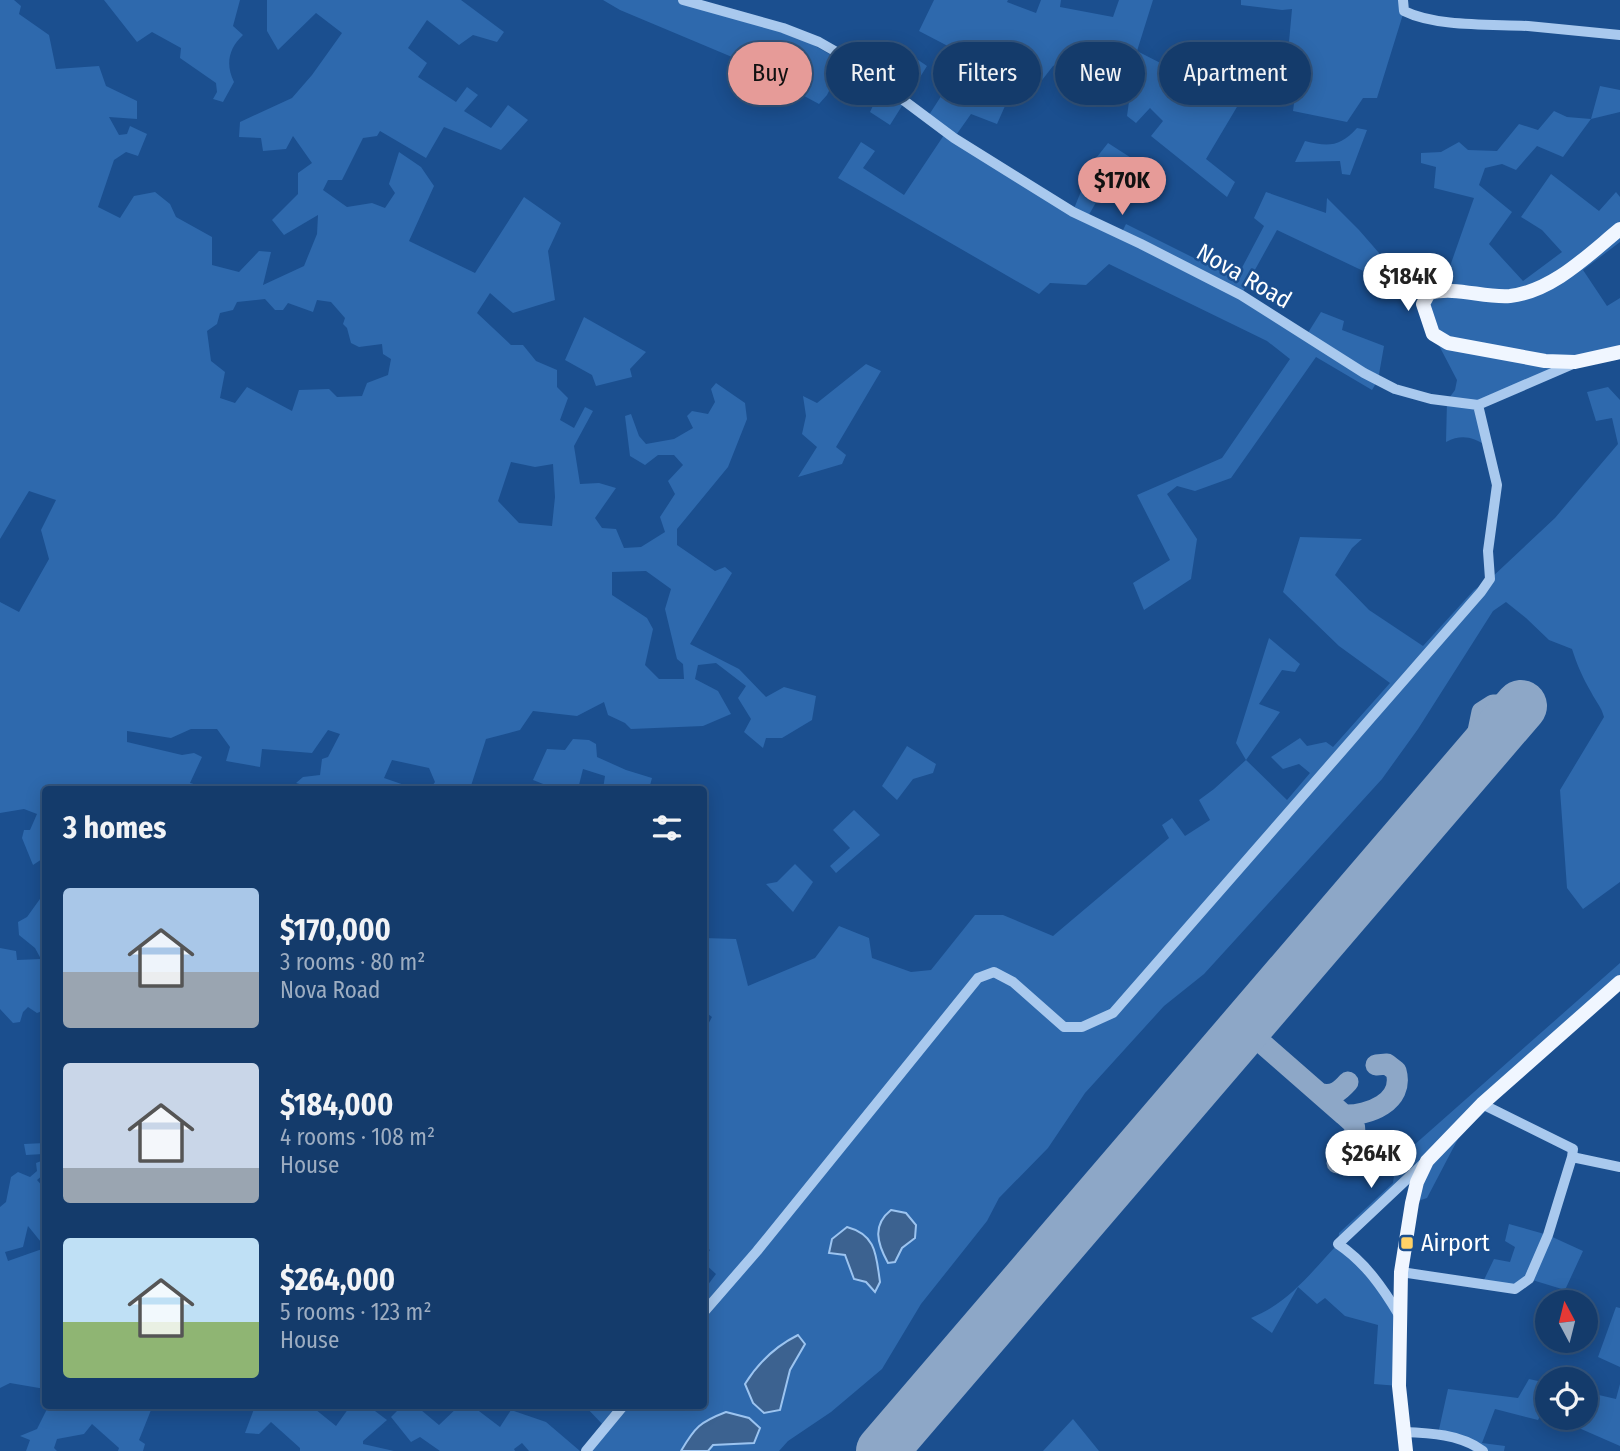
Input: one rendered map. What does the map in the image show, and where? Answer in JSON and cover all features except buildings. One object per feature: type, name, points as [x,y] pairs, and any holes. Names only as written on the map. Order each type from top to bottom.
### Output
[{"type":"main road","points":[[1620,229],[1563,275],[1536,288],[1511,296],[1442,290],[1429,293],[1423,304],[1433,334],[1448,343],[1545,361],[1575,362],[1608,357],[1620,352]]},
{"type":"main road","points":[[1406,1451],[1399,1386],[1399,1315],[1401,1272],[1417,1182],[1427,1161],[1482,1104],[1620,982]]},
{"type":"street","name":"Nova Road","points":[[683,0],[783,28],[818,42],[847,58],[954,138],[1073,212],[1241,295],[1364,373],[1395,389],[1431,399],[1478,405]]},
{"type":"street","points":[[1402,0],[1404,11],[1416,17],[1620,35]]},
{"type":"street","points":[[707,1309],[757,1251],[978,978],[994,972],[1013,982],[1064,1027],[1082,1027],[1113,1013],[1490,579],[1488,551],[1497,485],[1478,405],[1575,362]]},
{"type":"street","points":[[1401,1272],[1515,1289],[1529,1279],[1548,1235],[1573,1149],[1482,1104]]},
{"type":"street","points":[[1572,1157],[1620,1167]]},
{"type":"street","points":[[1399,1315],[1385,1290],[1353,1254],[1339,1244],[1427,1161]]},
{"type":"street","points":[[586,1451],[621,1409]]},
{"type":"street","points":[[1402,1432],[1438,1434],[1473,1444],[1483,1451]]},
{"type":"shaded area","points":[[0,0],[14,0],[21,6],[19,14],[49,35],[56,69],[99,66],[106,86],[137,101],[137,119],[109,117],[119,135],[127,134],[130,126],[147,134],[138,156],[126,152],[114,160],[98,207],[120,218],[134,196],[155,192],[170,204],[176,217],[212,237],[212,265],[239,272],[259,251],[271,252],[263,285],[304,266],[317,234],[318,215],[284,235],[272,220],[298,194],[298,173],[312,163],[293,136],[286,149],[263,151],[261,138],[239,137],[240,122],[292,98],[342,33],[316,13],[278,50],[267,31],[267,0],[461,0],[504,32],[497,42],[473,35],[459,45],[427,20],[408,48],[427,63],[418,77],[456,102],[467,87],[478,95],[464,111],[491,128],[508,105],[528,120],[501,150],[444,127],[426,158],[380,131],[377,136],[363,138],[342,180],[328,180],[323,190],[347,207],[372,203],[385,208],[395,193],[389,184],[399,152],[421,167],[434,186],[409,241],[475,273],[524,197],[561,223],[548,251],[555,300],[513,313],[490,293],[477,313],[511,345],[523,345],[536,361],[557,370],[557,387],[568,398],[560,420],[574,428],[585,407],[593,411],[574,446],[580,484],[599,483],[616,488],[595,518],[602,528],[616,529],[624,548],[641,547],[665,532],[660,517],[675,494],[668,481],[683,465],[674,455],[658,455],[645,465],[630,456],[625,416],[631,414],[639,436],[646,444],[674,439],[693,428],[687,416],[692,411],[708,414],[715,402],[711,389],[716,383],[745,403],[747,419],[728,467],[677,529],[677,545],[715,571],[725,567],[732,573],[690,644],[739,669],[766,697],[784,687],[816,696],[812,720],[782,738],[766,738],[763,748],[744,732],[751,719],[738,698],[746,686],[716,663],[698,665],[695,679],[718,691],[731,714],[703,726],[631,729],[608,715],[604,702],[577,716],[533,711],[520,730],[486,739],[471,786],[432,786],[435,782],[429,768],[392,760],[384,778],[407,786],[306,786],[296,783],[303,777],[320,775],[322,759],[328,757],[340,734],[328,730],[312,753],[262,749],[260,767],[226,761],[230,747],[217,729],[191,729],[171,738],[127,731],[127,742],[182,755],[194,753],[202,757],[190,783],[201,786],[42,786],[42,859],[33,865],[22,838],[24,830],[30,830],[37,814],[24,809],[0,813],[0,602],[19,612],[49,559],[41,530],[56,500],[29,491],[0,539]],"holes":[[[265,299],[275,310],[283,310],[288,303],[313,312],[317,300],[331,302],[345,318],[343,324],[347,328],[351,343],[359,347],[382,344],[383,354],[391,359],[388,375],[367,383],[362,396],[337,397],[329,389],[299,390],[292,411],[247,387],[235,403],[220,398],[225,372],[211,361],[207,331],[217,324],[220,313],[233,310],[237,302]],[[511,462],[535,467],[553,464],[555,497],[552,526],[519,523],[498,501]],[[646,571],[671,589],[665,609],[677,659],[683,664],[684,679],[659,679],[645,665],[653,629],[647,618],[612,595],[612,572]]]},
{"type":"shaded area","points":[[104,0],[240,0],[233,26],[243,35],[234,45],[230,57],[234,82],[223,102],[213,99],[217,92],[216,83],[180,58],[181,48],[152,32],[137,42]]},
{"type":"shaded area","points":[[603,0],[683,0],[783,28],[808,42],[728,42],[728,55],[620,10]]},
{"type":"shaded area","points":[[934,0],[1008,0],[1007,2],[1036,13],[1041,0],[1061,0],[1060,7],[1113,17],[1119,0],[1153,0],[1140,42],[1055,42],[1055,65],[1041,81],[1041,42],[940,42],[919,31]]},
{"type":"shaded area","points":[[1241,0],[1403,0],[1404,11],[1377,98],[1363,98],[1347,122],[1293,111],[1294,105],[1311,105],[1311,42],[1289,42],[1292,9],[1241,5]]},
{"type":"shaded area","points":[[812,44],[826,52],[826,96],[819,104],[812,100]]},
{"type":"shaded area","points":[[1145,55],[1159,62],[1159,105],[1238,105],[1206,159],[1235,182],[1227,197],[1151,136],[1163,121],[1150,108],[1136,123],[1127,116],[1129,105],[1145,105]]},
{"type":"shaded area","points":[[919,61],[927,66],[919,79]]},
{"type":"shaded area","points":[[1600,86],[1620,90],[1620,112],[1591,119]]},
{"type":"shaded area","points":[[873,105],[903,105],[890,125],[870,112]]},
{"type":"shaded area","points":[[935,105],[1005,105],[997,124],[971,114],[954,138],[1073,211],[1093,162],[1108,143],[1136,161],[1144,182],[1140,187],[1121,172],[1102,192],[1087,218],[1121,234],[1126,224],[1236,279],[1264,226],[1254,218],[1266,192],[1326,213],[1327,198],[1413,292],[1277,230],[1241,295],[1306,336],[1321,312],[1344,321],[1342,330],[1384,346],[1378,380],[1372,390],[1316,357],[1231,478],[1195,491],[1177,486],[1167,494],[1197,539],[1191,579],[1144,610],[1133,583],[1170,560],[1137,495],[1222,458],[1290,359],[1267,341],[1109,264],[1086,285],[1050,283],[1039,294],[838,178],[861,142],[875,151],[863,168],[904,195],[946,132],[927,118]]},
{"type":"shaded area","points":[[1554,111],[1567,117],[1591,119],[1563,157],[1537,146],[1516,170],[1502,164],[1485,168],[1479,185],[1512,212],[1489,244],[1523,281],[1562,252],[1542,230],[1521,217],[1551,174],[1599,211],[1616,192],[1620,197],[1620,242],[1583,270],[1607,306],[1620,298],[1620,352],[1478,405],[1487,446],[1467,438],[1446,442],[1447,401],[1455,390],[1457,380],[1433,334],[1423,304],[1442,289],[1474,198],[1434,188],[1436,167],[1421,163],[1421,153],[1441,152],[1459,142],[1468,150],[1497,151],[1519,124],[1538,130]]},
{"type":"shaded area","points":[[1357,128],[1367,130],[1350,175],[1342,174],[1340,161],[1295,162],[1305,141],[1333,144],[1345,139]]},
{"type":"shaded area","points":[[584,317],[646,352],[630,369],[632,377],[596,386],[592,375],[565,360]]},
{"type":"shaded area","points":[[866,364],[881,371],[836,447],[846,455],[842,464],[798,477],[817,447],[802,434],[806,416],[803,396],[817,403]]},
{"type":"shaded area","points":[[1608,387],[1620,400],[1620,882],[1583,909],[1567,888],[1560,790],[1604,717],[1572,649],[1549,640],[1506,602],[1493,611],[1418,729],[1382,779],[1204,974],[1164,1006],[1085,1093],[1048,1148],[999,1198],[987,1221],[921,1304],[882,1369],[831,1412],[788,1441],[779,1451],[586,1451],[605,1427],[588,1409],[707,1409],[707,1286],[716,1274],[707,1266],[707,1254],[710,1250],[707,1248],[707,1026],[712,1017],[707,1013],[707,938],[736,939],[748,986],[815,958],[839,926],[869,938],[872,958],[911,972],[931,970],[975,915],[1003,915],[1053,936],[1169,838],[1162,825],[1172,818],[1185,836],[1210,820],[1199,800],[1246,760],[1287,800],[1310,773],[1299,764],[1283,769],[1271,757],[1300,738],[1307,746],[1326,742],[1333,747],[1390,683],[1339,646],[1283,592],[1300,537],[1362,539],[1352,548],[1335,575],[1369,610],[1423,646],[1474,590],[1490,579],[1555,518],[1618,444],[1612,418],[1596,421],[1587,392]]},
{"type":"shaded area","points":[[1269,638],[1300,664],[1295,672],[1282,670],[1259,704],[1280,712],[1246,760],[1236,743]]},
{"type":"shaded area","points":[[573,739],[589,740],[596,744],[597,757],[652,778],[650,786],[603,786],[605,776],[583,769],[579,786],[548,786],[533,780],[547,749],[565,750]]},
{"type":"shaded area","points":[[907,746],[936,764],[933,773],[913,779],[897,800],[882,786]]},
{"type":"shaded area","points":[[854,810],[880,835],[836,873],[830,866],[850,848],[833,830]]},
{"type":"shaded area","points":[[795,864],[813,882],[793,912],[766,884],[777,882]]},
{"type":"shaded area","points":[[42,896],[42,1011],[37,1013],[28,1007],[20,1022],[13,1023],[0,1009],[0,948],[16,951],[17,960],[41,959],[35,948],[19,935],[18,922],[27,917]]},
{"type":"shaded area","points":[[1620,963],[1620,982],[1482,1104],[1489,1108],[1460,1135],[1427,1198],[1412,1203],[1426,1163],[1339,1243],[1399,1315],[1399,1386],[1374,1384],[1378,1325],[1345,1316],[1325,1298],[1317,1304],[1298,1287],[1272,1333],[1251,1318],[1288,1296],[1319,1265],[1338,1244],[1339,1233],[1393,1183],[1396,1161]]},
{"type":"shaded area","points":[[42,1143],[42,1154],[26,1155],[24,1144]]},
{"type":"shaded area","points":[[42,1161],[42,1176],[37,1180],[42,1186],[42,1243],[28,1226],[23,1247],[5,1252],[8,1261],[42,1249],[42,1388],[10,1383],[0,1388],[0,1207],[6,1202],[11,1177],[18,1172],[30,1177],[37,1171],[36,1163]]},
{"type":"shaded area","points":[[891,1210],[906,1213],[916,1225],[915,1238],[902,1248],[895,1262],[888,1263],[878,1235],[881,1222]]},
{"type":"shaded area","points":[[1509,1224],[1548,1235],[1583,1251],[1565,1290],[1529,1279],[1515,1289],[1482,1284],[1494,1259],[1510,1262],[1515,1247],[1505,1241]]},
{"type":"shaded area","points":[[847,1227],[870,1241],[880,1282],[875,1292],[866,1282],[854,1279],[845,1255],[829,1253],[832,1239]]},
{"type":"shaded area","points":[[1616,1307],[1620,1308],[1620,1367],[1598,1357]]},
{"type":"shaded area","points":[[798,1335],[805,1344],[790,1370],[780,1410],[764,1413],[753,1403],[745,1384],[768,1356]]},
{"type":"shaded area","points":[[1529,1379],[1535,1380],[1535,1419],[1495,1409],[1482,1443],[1505,1446],[1504,1451],[1472,1451],[1473,1444],[1438,1434],[1448,1389],[1518,1398]]},
{"type":"shaded area","points":[[1620,1384],[1620,1446],[1583,1430],[1598,1430],[1598,1395],[1616,1399]]},
{"type":"shaded area","points":[[47,1409],[151,1409],[139,1440],[145,1444],[143,1451],[118,1451],[119,1448],[92,1424],[84,1434],[57,1439],[54,1448],[57,1451],[26,1451],[30,1440],[20,1436],[37,1429]]},
{"type":"shaded area","points":[[254,1409],[315,1409],[336,1426],[348,1409],[372,1409],[387,1420],[363,1441],[363,1444],[394,1451],[300,1451],[300,1448],[271,1422],[259,1434],[245,1433]]},
{"type":"shaded area","points":[[399,1409],[421,1409],[439,1425],[456,1409],[476,1409],[500,1427],[511,1410],[546,1422],[580,1451],[529,1451],[522,1443],[515,1451],[440,1451],[420,1437],[411,1442],[391,1417]]},
{"type":"shaded area","points":[[726,1412],[749,1418],[760,1428],[754,1443],[713,1445],[708,1451],[681,1451],[699,1426]]},
{"type":"shaded area","points":[[1073,1419],[1099,1451],[1043,1451]]},
{"type":"taxiway","points":[[1471,765],[1482,712],[1493,705],[1508,705],[1518,717],[1518,732],[1507,743],[1482,752]]},
{"type":"taxiway","points":[[1256,1038],[1253,1027],[1257,1014]]},
{"type":"taxiway","points":[[1225,1051],[1243,1037],[1256,1038],[1344,1115],[1373,1110],[1390,1099],[1397,1082],[1396,1071],[1387,1064],[1376,1065]]},
{"type":"taxiway","points":[[1321,1094],[1336,1092],[1348,1082]]},
{"type":"taxiway","points":[[1337,1163],[1355,1135],[1354,1124],[1344,1115]]},
{"type":"runway","points":[[882,1451],[1521,706]]},
{"type":"place","name":"Airport","points":[[1407,1243]]}]
